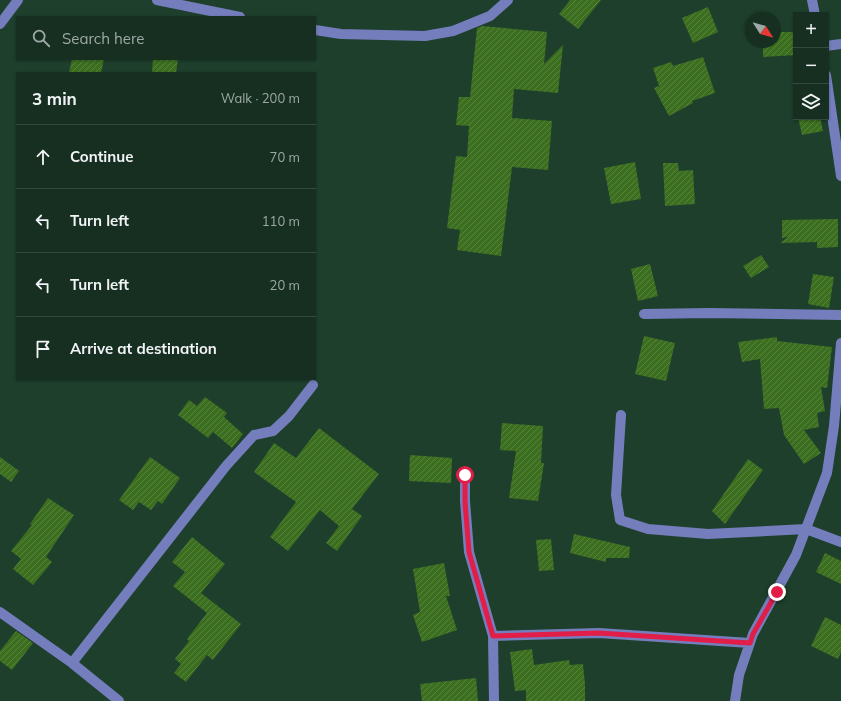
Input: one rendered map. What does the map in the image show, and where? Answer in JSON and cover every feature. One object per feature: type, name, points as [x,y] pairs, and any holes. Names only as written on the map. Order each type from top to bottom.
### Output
[{"type":"street","points":[[0,24],[18,0]]},
{"type":"street","points":[[157,0],[235,16]]},
{"type":"street","points":[[316,30],[342,34],[425,36],[453,31],[490,16],[508,0]]},
{"type":"street","points":[[812,0],[815,12]]},
{"type":"street","points":[[829,46],[841,44]]},
{"type":"street","points":[[827,84],[841,176]]},
{"type":"street","points":[[644,314],[709,313],[841,315]]},
{"type":"street","points":[[735,701],[739,675],[753,634],[796,554],[827,473],[834,426],[841,344]]},
{"type":"street","points":[[72,663],[226,466],[254,435],[273,431],[289,416],[313,385]]},
{"type":"street","points":[[621,415],[616,495],[620,520],[648,529],[708,534],[806,529],[841,542]]},
{"type":"street","points":[[465,475],[465,502],[469,552],[493,636],[494,701]]},
{"type":"street","points":[[0,612],[72,663],[119,701]]},
{"type":"street","points":[[493,636],[599,633],[750,643]]},
{"type":"building","points":[[570,0],[601,0],[578,29],[559,14]]},
{"type":"building","points":[[708,7],[718,32],[693,43],[682,18]]},
{"type":"building","points":[[482,26],[547,32],[544,64],[563,45],[558,93],[514,89],[512,118],[552,121],[548,170],[512,167],[501,256],[457,250],[460,230],[447,228],[456,156],[467,157],[469,126],[456,125],[459,97],[470,97],[477,28]]},
{"type":"building","points":[[781,32],[793,32],[793,55],[763,57],[763,48],[781,48]]},
{"type":"building","points":[[703,57],[715,93],[692,101],[693,103],[669,116],[654,88],[659,86],[653,68],[671,62],[673,66]]},
{"type":"building","points":[[72,60],[104,60],[101,72],[69,72]]},
{"type":"building","points":[[153,60],[178,60],[176,72],[152,72]]},
{"type":"building","points":[[799,120],[821,120],[823,131],[802,135]]},
{"type":"building","points":[[635,162],[641,199],[611,204],[604,168]]},
{"type":"building","points":[[663,163],[678,163],[679,171],[693,170],[695,204],[665,206]]},
{"type":"building","points":[[838,219],[838,247],[817,248],[817,242],[780,243],[788,237],[782,238],[782,220]]},
{"type":"building","points":[[761,255],[769,267],[751,278],[743,266]]},
{"type":"building","points":[[650,264],[658,296],[638,301],[631,269]]},
{"type":"building","points":[[813,274],[834,277],[829,308],[808,304]]},
{"type":"building","points":[[644,336],[675,343],[666,381],[635,374]]},
{"type":"building","points":[[777,337],[777,341],[832,347],[827,388],[821,387],[825,411],[817,413],[819,427],[804,430],[821,453],[804,464],[784,435],[779,408],[764,409],[760,359],[742,362],[738,342]]},
{"type":"building","points":[[205,397],[227,413],[224,417],[243,434],[232,448],[213,432],[208,438],[178,415],[189,400],[197,406]]},
{"type":"building","points":[[502,423],[543,426],[541,463],[544,463],[538,501],[509,498],[516,451],[500,450]]},
{"type":"building","points":[[319,428],[379,474],[352,509],[362,516],[337,551],[326,543],[339,526],[320,510],[288,551],[270,537],[296,502],[254,472],[274,443],[296,458]]},
{"type":"building","points":[[410,455],[452,458],[451,483],[409,481]]},
{"type":"building","points":[[0,457],[19,471],[11,482],[0,474]]},
{"type":"building","points":[[150,457],[180,478],[162,504],[158,501],[151,510],[139,502],[133,510],[119,500]]},
{"type":"building","points":[[748,459],[763,470],[725,524],[712,511]]},
{"type":"building","points":[[48,498],[74,515],[46,557],[52,562],[33,585],[13,569],[21,559],[11,551],[32,525],[30,524]]},
{"type":"building","points":[[574,534],[630,547],[629,558],[606,558],[606,562],[570,553]]},
{"type":"building","points":[[192,537],[225,564],[201,593],[241,624],[213,660],[207,655],[186,682],[174,673],[181,664],[175,659],[189,641],[187,639],[207,613],[173,586],[185,572],[172,562]]},
{"type":"building","points":[[551,539],[554,570],[539,571],[536,540]]},
{"type":"building","points":[[825,553],[841,561],[841,584],[816,572]]},
{"type":"building","points":[[444,563],[450,596],[446,596],[457,630],[422,642],[413,615],[420,612],[413,569]]},
{"type":"building","points":[[825,617],[841,625],[841,652],[838,659],[811,646]]},
{"type":"building","points":[[16,631],[33,643],[12,670],[0,661],[0,651]]},
{"type":"building","points":[[532,649],[534,665],[569,660],[570,665],[583,664],[585,701],[526,701],[526,690],[515,691],[510,652]]},
{"type":"building","points":[[476,678],[478,701],[422,701],[420,684]]},
{"type":"route","points":[[465,475],[465,502],[469,552],[493,636],[599,633],[750,643],[753,634],[777,592]]}]
